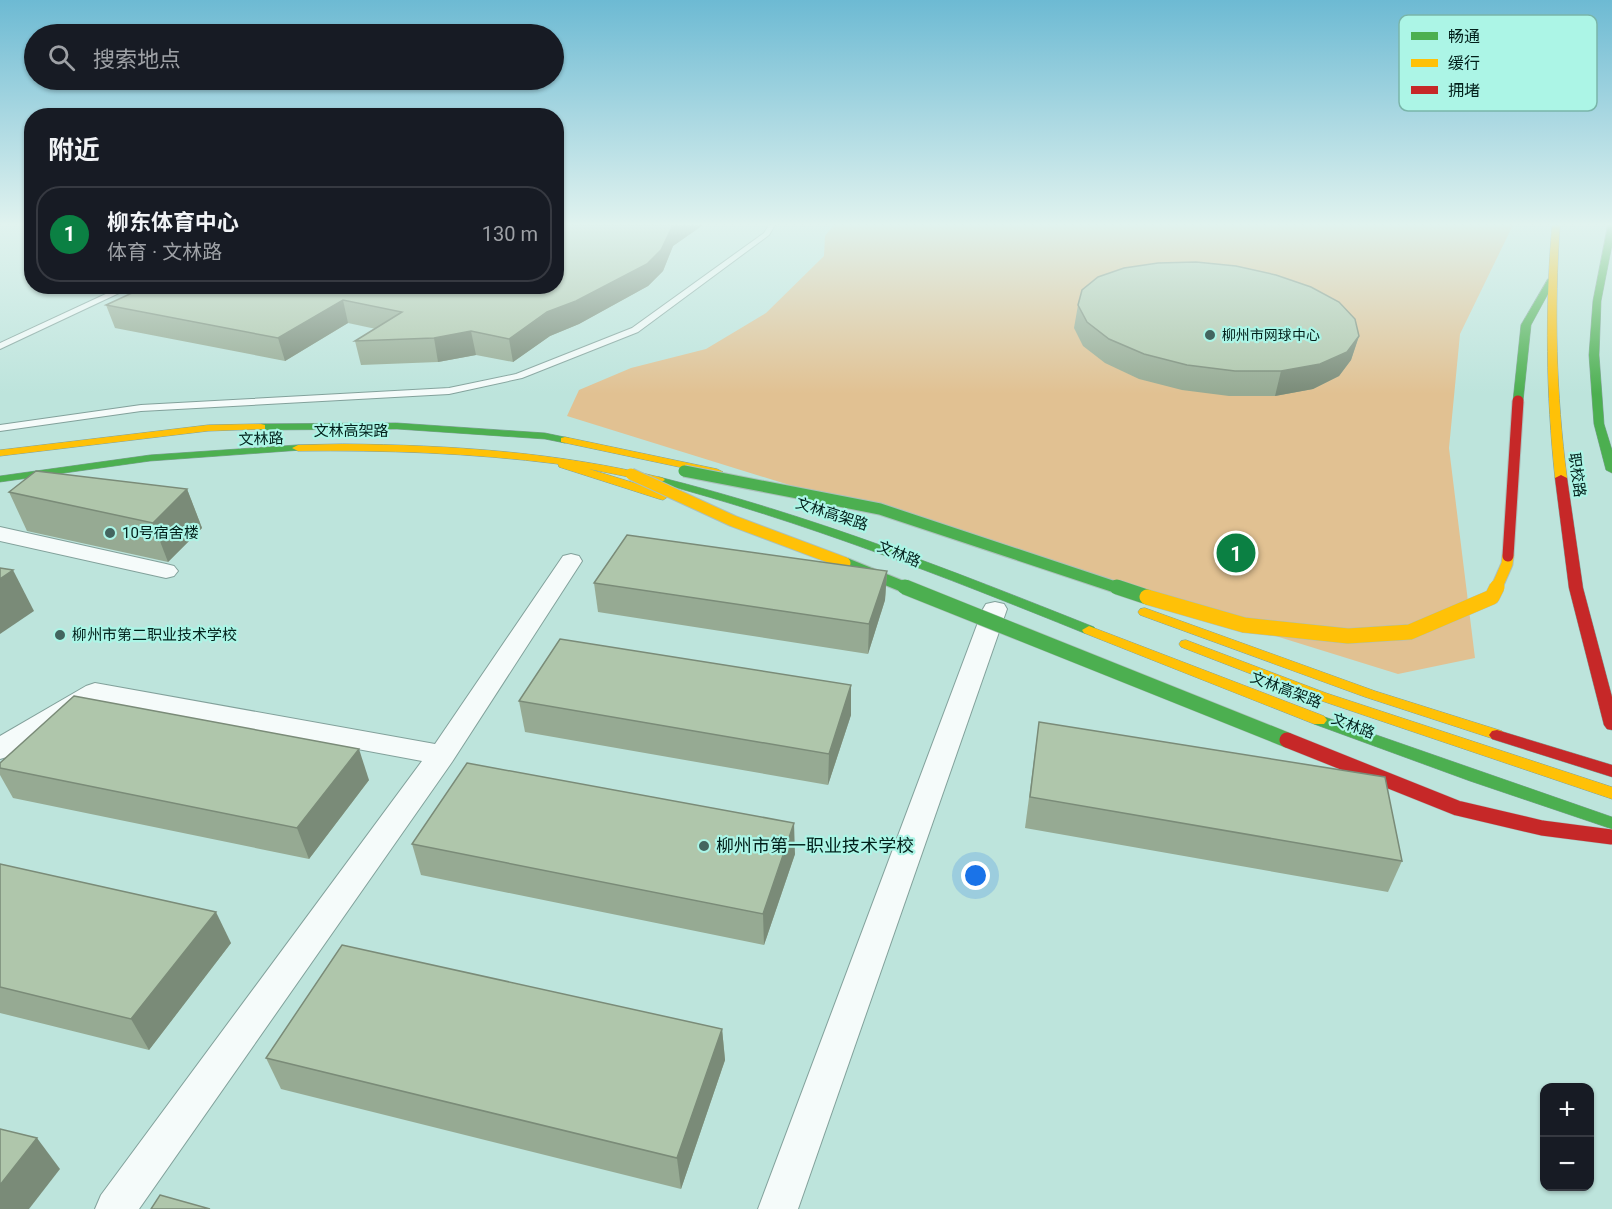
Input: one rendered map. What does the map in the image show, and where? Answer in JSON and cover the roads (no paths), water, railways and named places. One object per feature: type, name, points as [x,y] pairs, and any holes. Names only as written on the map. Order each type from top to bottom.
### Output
[{"type":"main road","points":[[684,471],[880,509],[1134,593],[1244,625],[1348,636],[1410,632],[1492,597],[1504,572],[1507,564],[1518,401],[1526,325],[1551,281]]},
{"type":"main road","name":"职校路","points":[[1551,281],[1550,349],[1555,433],[1576,588],[1612,725]]},
{"type":"main road","points":[[1601,281],[1597,301],[1594,355],[1599,424],[1612,470]]},
{"type":"main road","name":"文林路","points":[[0,453],[208,428],[397,426],[545,436],[701,468],[838,501],[1370,694],[1612,771]]},
{"type":"main road","name":"文林高架路","points":[[0,466],[167,443],[313,435],[530,443],[601,453],[684,471],[794,497],[865,521]]},
{"type":"main road","name":"文林高架路","points":[[0,479],[151,458],[293,447],[358,446],[450,450],[569,461],[677,483],[888,550],[1311,718],[1522,794],[1612,822]]},
{"type":"main road","name":"文林路","points":[[0,485],[202,457],[404,451],[565,466],[860,556],[1066,636],[1612,838]]},
{"type":"main road","points":[[631,474],[734,521],[882,577],[1457,808],[1542,828],[1612,838]]},
{"type":"main road","name":"文林高架路","points":[[1177,640],[1321,696],[1612,793]]},
{"type":"street","points":[[0,534],[166,571]]},
{"type":"street","points":[[115,1209],[442,755],[571,561]]},
{"type":"street","points":[[778,1209],[995,609]]},
{"type":"street","points":[[0,749],[95,692],[442,755]]},
{"type":"lane","points":[[0,428],[141,408],[449,391],[519,376],[634,330],[701,281]]},
{"type":"lane","points":[[0,346],[113,294]]},
{"type":"place","name":"柳州市网球中心","points":[[1210,335]]},
{"type":"place","name":"10号宿舍楼","points":[[110,533]]},
{"type":"place","name":"柳东体育中心","points":[[1236,553]]},
{"type":"place","name":"柳州市第二职业技术学校","points":[[60,635]]},
{"type":"place","name":"柳州市第一职业技术学校","points":[[704,846]]}]
